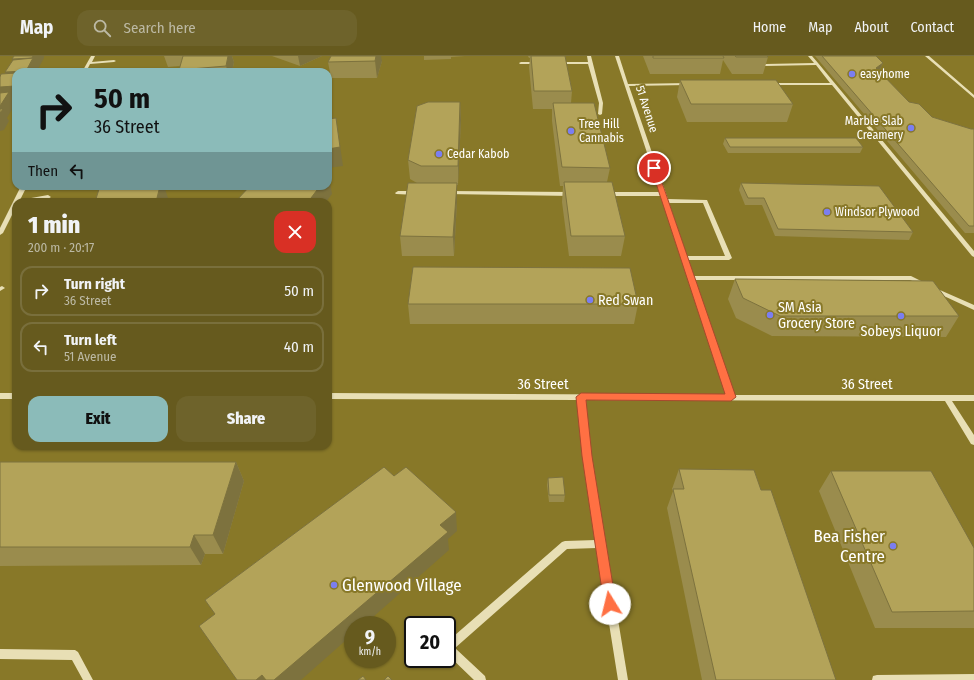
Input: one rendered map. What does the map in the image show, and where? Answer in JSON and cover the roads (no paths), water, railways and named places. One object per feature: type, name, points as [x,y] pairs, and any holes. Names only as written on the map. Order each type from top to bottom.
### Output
[{"type":"street","points":[[86,68],[93,56]]},
{"type":"street","points":[[588,56],[601,104],[600,114]]},
{"type":"street","name":"51 Avenue","points":[[617,56],[731,397]]},
{"type":"street","points":[[810,56],[974,255]]},
{"type":"street","points":[[927,56],[974,96]]},
{"type":"street","points":[[89,63],[114,60]]},
{"type":"street","points":[[521,63],[544,63]]},
{"type":"street","points":[[552,63],[590,63]]},
{"type":"street","points":[[765,65],[817,64]]},
{"type":"street","points":[[627,84],[690,84]]},
{"type":"street","points":[[766,84],[833,84]]},
{"type":"street","points":[[398,193],[420,193]]},
{"type":"street","points":[[442,193],[580,194]]},
{"type":"street","points":[[596,194],[663,194]]},
{"type":"street","points":[[42,198],[48,197]]},
{"type":"street","points":[[666,201],[706,201],[729,258],[684,258]]},
{"type":"street","points":[[0,232],[12,210]]},
{"type":"street","points":[[691,278],[911,278],[974,308]]},
{"type":"street","points":[[0,396],[12,396]]},
{"type":"street","name":"36 Street","points":[[332,396],[974,398]]},
{"type":"street","points":[[581,397],[601,544],[623,680]]},
{"type":"street","points":[[947,398],[974,442]]},
{"type":"street","points":[[481,680],[448,648],[565,545],[601,544]]},
{"type":"street","points":[[0,654],[75,655],[88,680]]},
{"type":"street","points":[[877,680],[974,679]]},
{"type":"place","name":"easyhome","points":[[852,74]]},
{"type":"place","name":"Marble Slab Creamery","points":[[911,128]]},
{"type":"place","name":"Tree Hill Cannabis","points":[[571,131]]},
{"type":"place","name":"Cedar Kabob","points":[[439,154]]},
{"type":"place","name":"Windsor Plywood","points":[[827,212]]},
{"type":"place","name":"Red Swan","points":[[590,300]]},
{"type":"place","name":"SM Asia Grocery Store","points":[[770,315]]},
{"type":"place","name":"Sobeys Liquor","points":[[901,316]]},
{"type":"place","name":"Bea Fisher Centre","points":[[893,546]]},
{"type":"place","name":"Glenwood Village","points":[[334,585]]}]
